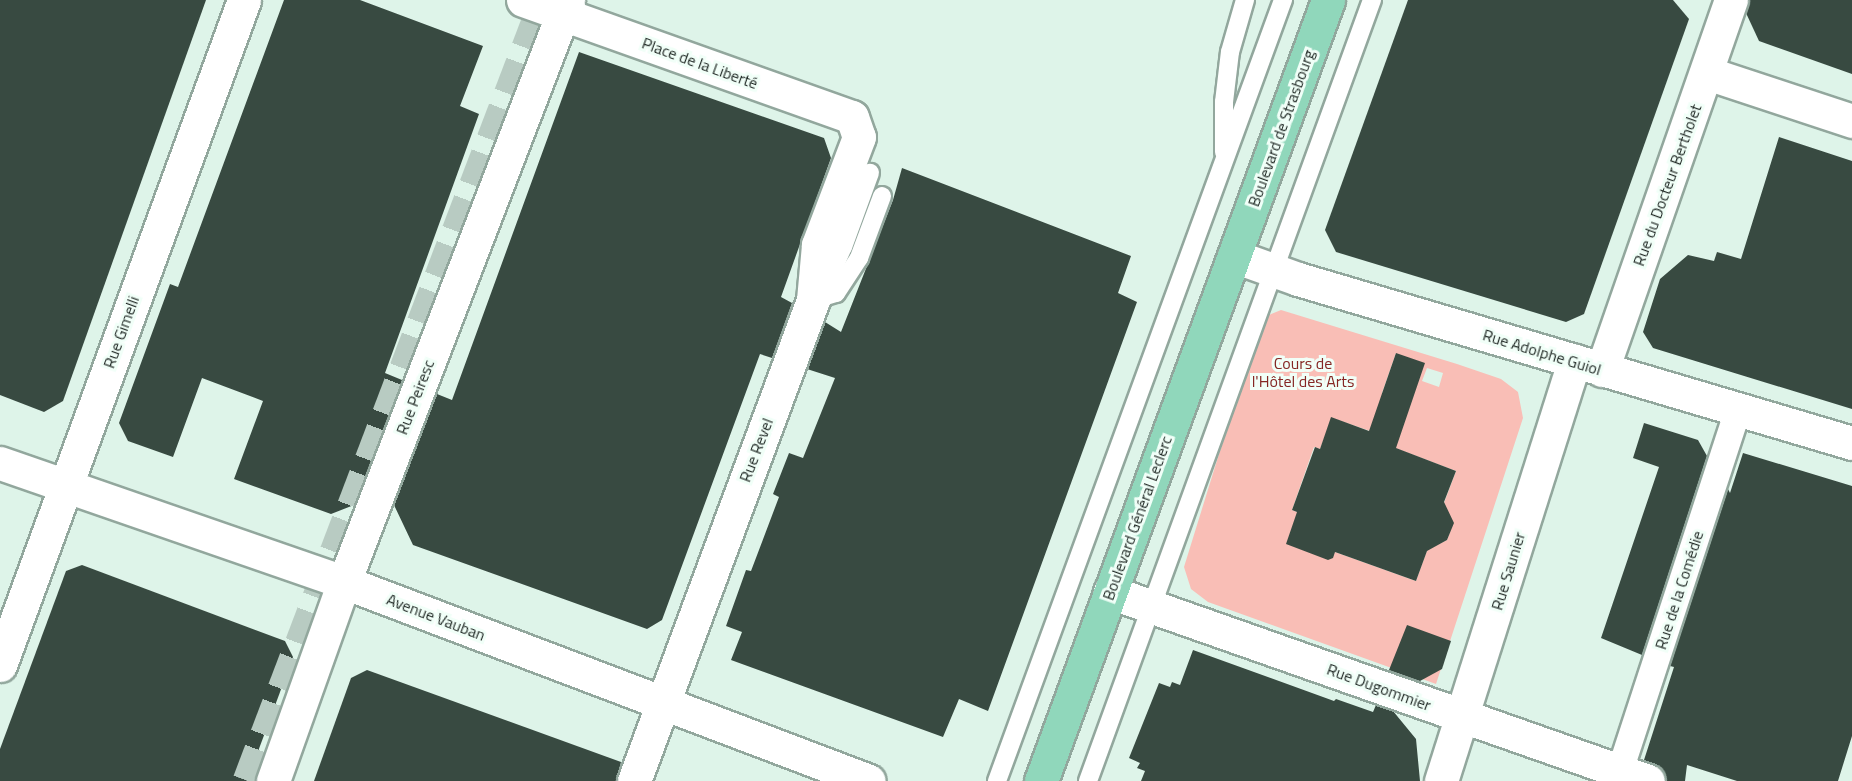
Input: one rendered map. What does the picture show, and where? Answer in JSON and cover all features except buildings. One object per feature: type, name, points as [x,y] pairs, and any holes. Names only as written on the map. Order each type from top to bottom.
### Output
[{"type":"main road","name":"Boulevard de Strasbourg","points":[[1234,256],[1328,0]]},
{"type":"main road","name":"Boulevard Général Leclerc","points":[[1041,781],[1234,256]]},
{"type":"street","name":"Rue Gimelli","points":[[0,665],[244,0]]},
{"type":"street","name":"Place de la Liberté","points":[[523,0],[565,7],[645,44],[852,117]]},
{"type":"street","name":"Rue du Docteur Bertholet","points":[[1588,365],[1707,73],[1731,0]]},
{"type":"street","name":"Rue Peiresc","points":[[273,781],[344,582],[565,7]]},
{"type":"street","points":[[1707,73],[1852,121]]},
{"type":"street","name":"Rue Revel","points":[[634,781],[813,300],[818,245],[859,137],[852,117]]},
{"type":"street","name":"Rue Adolphe Guiol","points":[[1234,256],[1274,270],[1852,443]]},
{"type":"street","name":"Rue Saunier","points":[[1441,781],[1588,365]]},
{"type":"street","name":"Rue de la Comédie","points":[[1634,776],[1738,410]]},
{"type":"street","name":"Avenue Vauban","points":[[0,463],[344,582],[869,781]]},
{"type":"street","name":"Rue Dugommier","points":[[1110,591],[1634,776]]},
{"type":"lane","points":[[1223,167],[1224,102],[1230,52],[1245,0]]},
{"type":"lane","points":[[997,781],[1283,0]]},
{"type":"lane","points":[[1088,781],[1372,0]]},
{"type":"lane","points":[[645,44],[684,48],[724,57],[819,88]]},
{"type":"lane","points":[[813,300],[829,278],[870,173]]},
{"type":"lane","points":[[813,300],[836,293],[860,258],[882,196]]},
{"type":"green space","name":"Cours de l'Hôtel des Arts","points":[[1281,310],[1457,364],[1501,379],[1518,392],[1523,418],[1436,684],[1208,602],[1191,589],[1184,567],[1219,454],[1261,331],[1269,315]],"holes":[[[1396,353],[1411,403],[1382,393]],[[1427,368],[1443,373],[1439,387],[1422,381]],[[1332,418],[1373,432],[1371,439],[1456,471],[1441,511],[1453,523],[1447,540],[1439,544],[1430,542],[1416,581],[1335,552],[1297,512],[1292,510],[1314,447],[1320,449]]]},
{"type":"tunnel","points":[[249,781],[546,0]]}]
